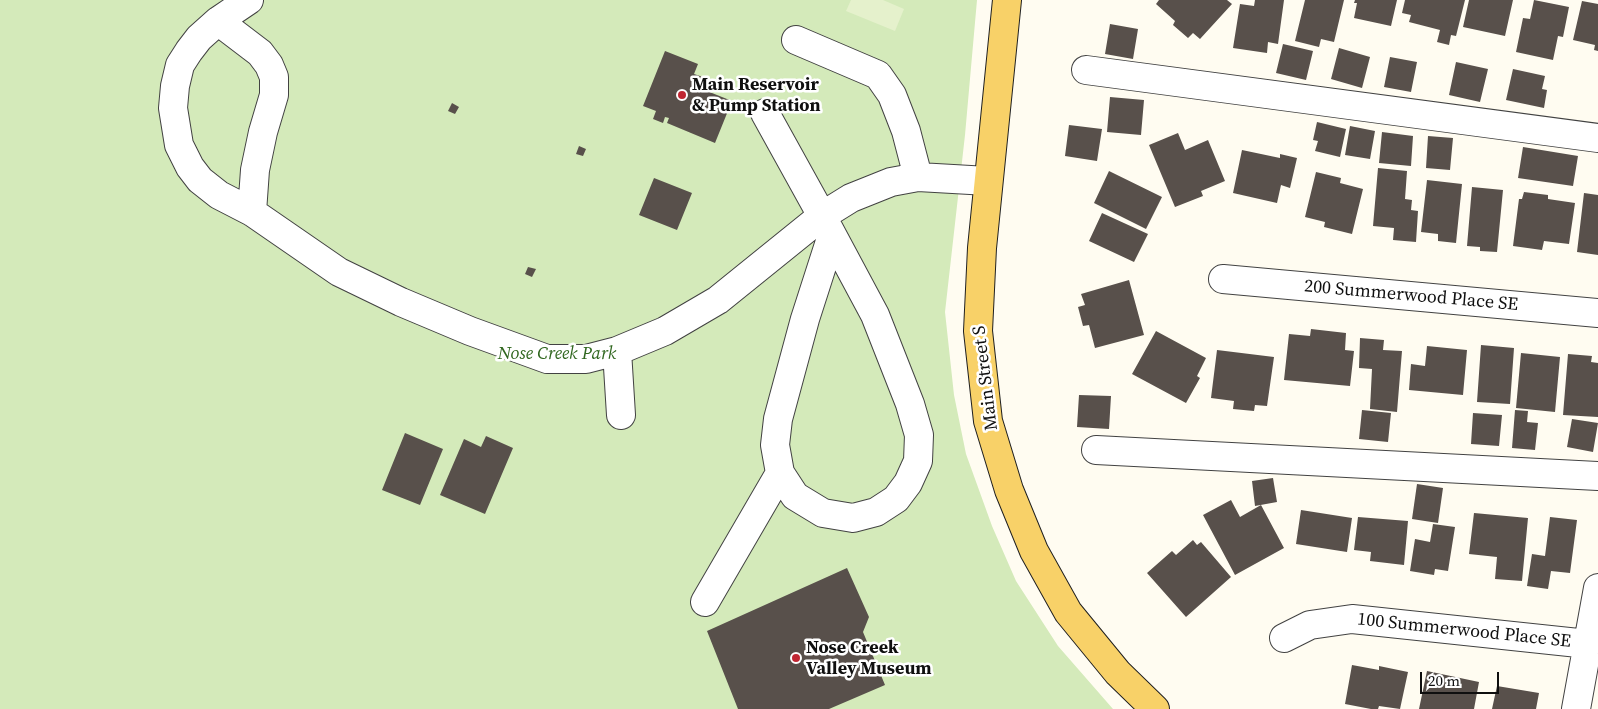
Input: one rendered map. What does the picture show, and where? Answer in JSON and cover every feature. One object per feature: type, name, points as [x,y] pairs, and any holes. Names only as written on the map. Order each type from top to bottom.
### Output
[{"type":"main road","name":"Main Street S","points":[[1007,0],[982,248],[978,331],[988,421],[1009,490],[1034,551],[1068,612],[1118,673],[1154,709]]},
{"type":"street","points":[[249,0],[218,21],[199,38],[180,66],[175,86],[173,108],[176,131],[179,145],[190,167],[200,180],[218,195],[252,212],[338,272],[401,302],[470,331],[547,359],[586,359],[617,351],[665,331],[718,300],[827,226],[851,198],[891,182],[918,178],[988,181]]},
{"type":"street","points":[[218,21],[260,53],[269,65],[274,77],[274,95],[263,132],[255,170],[252,212]]},
{"type":"street","points":[[796,40],[878,75],[892,95],[906,132],[918,178]]},
{"type":"street","points":[[1086,70],[1598,138]]},
{"type":"street","points":[[765,113],[827,226],[875,315],[910,404],[919,435],[918,461],[908,483],[896,499],[876,512],[852,518],[823,513],[795,496],[780,473],[775,445],[778,419],[805,319],[827,226]]},
{"type":"street","name":"200 Summerwood Place SE","points":[[1223,279],[1598,313]]},
{"type":"street","points":[[617,351],[621,415]]},
{"type":"street","points":[[1096,450],[1598,476]]},
{"type":"street","points":[[705,602],[780,473]]},
{"type":"street","points":[[1576,709],[1598,588]]},
{"type":"street","name":"100 Summerwood Place SE","points":[[1284,638],[1310,625],[1352,619],[1588,644]]},
{"type":"green space","name":"Nose Creek Park","points":[[0,0],[977,0],[965,135],[945,312],[954,395],[966,454],[992,526],[1016,581],[1058,646],[1113,709],[0,709]]},
{"type":"green space","points":[[851,0],[883,0],[904,9],[895,31],[846,11]]},
{"type":"building","points":[[1159,0],[1227,0],[1232,4],[1200,39],[1193,33],[1188,38],[1173,25],[1175,21],[1156,4]]},
{"type":"building","points":[[1255,0],[1284,0],[1278,44],[1268,42],[1267,53],[1233,48],[1240,4],[1254,6]]},
{"type":"building","points":[[1305,0],[1344,0],[1334,42],[1321,39],[1319,47],[1295,41]]},
{"type":"building","points":[[1355,0],[1397,0],[1391,26],[1354,18],[1357,3],[1354,3]]},
{"type":"building","points":[[1405,0],[1465,0],[1456,36],[1451,35],[1449,45],[1437,42],[1440,30],[1409,22],[1411,15],[1402,13]]},
{"type":"building","points":[[1469,0],[1513,0],[1505,36],[1463,27]]},
{"type":"building","points":[[1534,0],[1569,7],[1563,37],[1558,36],[1553,60],[1516,52],[1523,18],[1530,19]]},
{"type":"building","points":[[1582,1],[1598,4],[1598,51],[1594,50],[1595,45],[1573,40]]},
{"type":"building","points":[[1110,24],[1138,29],[1133,59],[1105,54]]},
{"type":"building","points":[[1283,44],[1313,51],[1306,80],[1276,73]]},
{"type":"building","points":[[1339,48],[1370,57],[1362,88],[1331,79]]},
{"type":"building","name":"Main Reservoir & Pump Station","points":[[665,51],[698,64],[694,74],[706,78],[702,89],[732,101],[715,143],[667,123],[669,118],[665,117],[663,123],[653,119],[656,111],[643,106]]},
{"type":"building","points":[[1390,57],[1417,62],[1411,92],[1384,87]]},
{"type":"building","points":[[1456,62],[1488,69],[1480,102],[1449,95]]},
{"type":"building","points":[[1513,69],[1545,76],[1542,89],[1547,90],[1544,108],[1506,100]]},
{"type":"building","points":[[1110,97],[1144,100],[1141,135],[1107,132]]},
{"type":"building","points":[[452,103],[459,107],[455,114],[448,111]]},
{"type":"building","points":[[1317,122],[1346,129],[1340,157],[1315,151],[1318,141],[1313,140]]},
{"type":"building","points":[[1069,125],[1102,129],[1097,161],[1065,156]]},
{"type":"building","points":[[1350,126],[1375,131],[1370,159],[1345,155]]},
{"type":"building","points":[[1382,132],[1413,136],[1411,166],[1379,163]]},
{"type":"building","points":[[1178,133],[1185,150],[1208,140],[1225,181],[1201,191],[1203,196],[1175,207],[1149,145]]},
{"type":"building","points":[[1428,136],[1453,138],[1450,170],[1426,168]]},
{"type":"building","points":[[579,146],[586,149],[583,156],[576,154]]},
{"type":"building","points":[[1523,147],[1578,156],[1573,186],[1518,178]]},
{"type":"building","points":[[1242,150],[1280,158],[1280,154],[1297,158],[1290,188],[1281,185],[1277,203],[1233,193]]},
{"type":"building","points":[[1378,168],[1407,171],[1405,199],[1412,200],[1411,210],[1418,211],[1416,242],[1393,240],[1394,228],[1373,226]]},
{"type":"building","points":[[1109,171],[1162,197],[1146,229],[1094,203]]},
{"type":"building","points":[[1316,172],[1341,178],[1340,183],[1363,189],[1352,234],[1324,227],[1325,222],[1305,217]]},
{"type":"building","points":[[654,178],[692,193],[677,230],[639,215]]},
{"type":"building","points":[[1427,180],[1462,184],[1456,243],[1438,241],[1438,234],[1421,232]]},
{"type":"building","points":[[1472,187],[1503,190],[1497,252],[1480,251],[1480,247],[1467,246]]},
{"type":"building","points":[[1524,192],[1548,195],[1548,199],[1575,203],[1569,244],[1544,241],[1542,250],[1513,246],[1519,199],[1522,199]]},
{"type":"building","points":[[1584,193],[1598,195],[1598,255],[1577,252]]},
{"type":"building","points":[[1102,213],[1148,234],[1134,262],[1089,241]]},
{"type":"building","points":[[528,267],[536,269],[532,277],[525,274]]},
{"type":"building","points":[[1129,280],[1144,335],[1095,348],[1089,325],[1083,326],[1078,307],[1085,305],[1081,294]]},
{"type":"building","points":[[1311,329],[1346,333],[1345,350],[1354,351],[1350,386],[1284,380],[1289,334],[1310,336]]},
{"type":"building","points":[[1156,331],[1206,358],[1197,376],[1200,378],[1186,403],[1132,374]]},
{"type":"building","points":[[1360,338],[1384,340],[1383,350],[1402,351],[1397,412],[1370,409],[1372,369],[1359,368]]},
{"type":"building","points":[[1481,345],[1514,348],[1510,404],[1477,402]]},
{"type":"building","points":[[1427,346],[1467,350],[1463,395],[1409,390],[1411,364],[1425,366]]},
{"type":"building","points":[[1217,350],[1274,357],[1267,406],[1255,405],[1254,411],[1233,409],[1234,401],[1211,398]]},
{"type":"building","points":[[1521,353],[1560,357],[1555,412],[1516,408]]},
{"type":"building","points":[[1568,354],[1592,356],[1591,362],[1598,363],[1598,417],[1563,415]]},
{"type":"building","points":[[1079,395],[1111,396],[1109,429],[1077,427]]},
{"type":"building","points":[[1362,410],[1391,413],[1388,442],[1359,439]]},
{"type":"building","points":[[1515,410],[1528,411],[1527,422],[1538,423],[1535,450],[1512,448]]},
{"type":"building","points":[[1473,413],[1502,415],[1499,446],[1471,444]]},
{"type":"building","points":[[1572,419],[1598,423],[1593,452],[1567,447]]},
{"type":"building","points":[[405,433],[443,449],[420,505],[382,490]]},
{"type":"building","points":[[486,436],[513,448],[485,514],[440,495],[464,439],[481,447]]},
{"type":"building","points":[[1273,478],[1277,502],[1255,506],[1252,481]]},
{"type":"building","points":[[1417,484],[1443,488],[1438,523],[1412,519]]},
{"type":"building","points":[[1231,500],[1240,517],[1261,505],[1284,548],[1235,575],[1203,515]]},
{"type":"building","points":[[1301,510],[1352,518],[1347,552],[1296,544]]},
{"type":"building","points":[[1474,513],[1528,518],[1522,581],[1495,579],[1497,557],[1469,554]]},
{"type":"building","points":[[1358,517],[1408,521],[1404,565],[1370,561],[1371,552],[1354,550]]},
{"type":"building","points":[[1550,517],[1577,520],[1570,573],[1551,571],[1548,589],[1527,586],[1532,554],[1545,556]]},
{"type":"building","points":[[1433,524],[1455,527],[1448,571],[1435,569],[1434,575],[1410,571],[1415,539],[1430,542]]},
{"type":"building","points":[[1193,540],[1197,545],[1201,542],[1231,577],[1186,617],[1147,573],[1172,551],[1176,555]]},
{"type":"building","name":"Nose Creek Valley Museum","points":[[847,568],[869,617],[863,632],[885,685],[829,709],[738,709],[707,631]]},
{"type":"building","points":[[1352,665],[1379,670],[1379,666],[1408,672],[1400,709],[1379,706],[1378,709],[1371,709],[1345,704]]},
{"type":"building","points":[[1427,671],[1479,682],[1474,709],[1419,709]]},
{"type":"building","points":[[1497,686],[1539,693],[1536,709],[1492,709]]},
{"type":"place","name":"Main Reservoir & Pump Station","points":[[682,95]]},
{"type":"place","name":"Nose Creek Valley Museum","points":[[796,658]]}]
